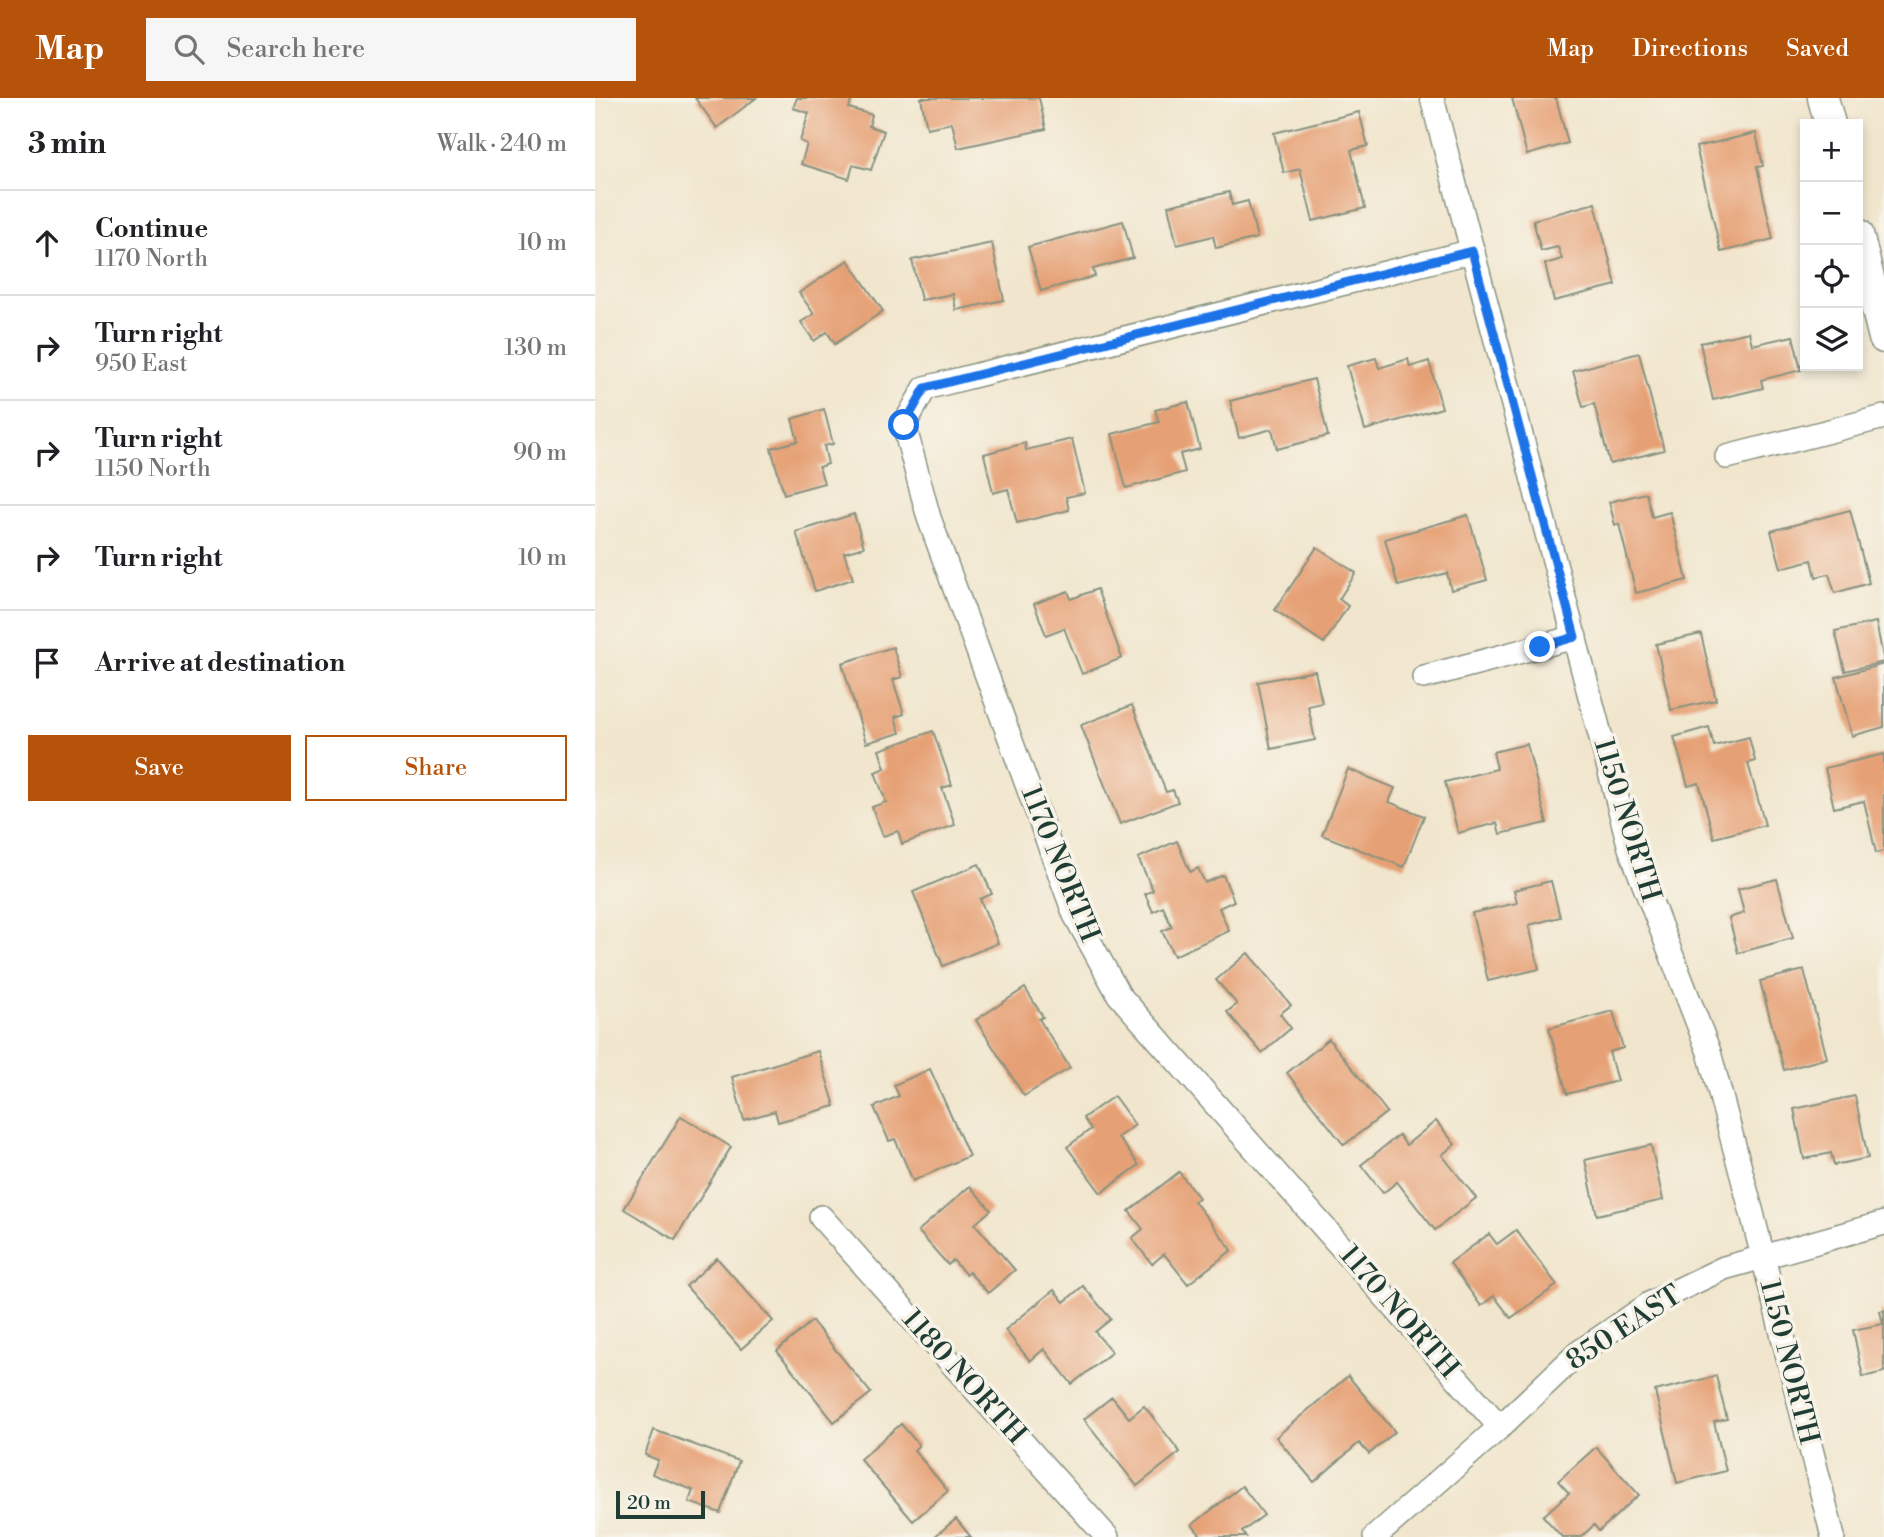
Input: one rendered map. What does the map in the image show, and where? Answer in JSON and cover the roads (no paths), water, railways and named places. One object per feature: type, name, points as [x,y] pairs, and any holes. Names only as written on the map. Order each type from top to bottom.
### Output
[{"type":"street","name":"1150 NORTH","points":[[1432,98],[1630,848],[1709,1052],[1833,1537]]},
{"type":"street","points":[[1823,98],[1829,119]]},
{"type":"street","points":[[1861,245],[1884,338]]},
{"type":"street","name":"1170 NORTH","points":[[1472,251],[925,388],[904,425],[929,518],[1075,915],[1119,995],[1500,1427]]},
{"type":"street","points":[[1727,457],[1884,417]]},
{"type":"street","points":[[1424,677],[1575,637]]},
{"type":"street","name":"1180 NORTH","points":[[821,1217],[1107,1537]]},
{"type":"street","name":"850 EAST","points":[[1375,1537],[1500,1427],[1578,1353],[1651,1303],[1724,1268],[1884,1223]]}]
